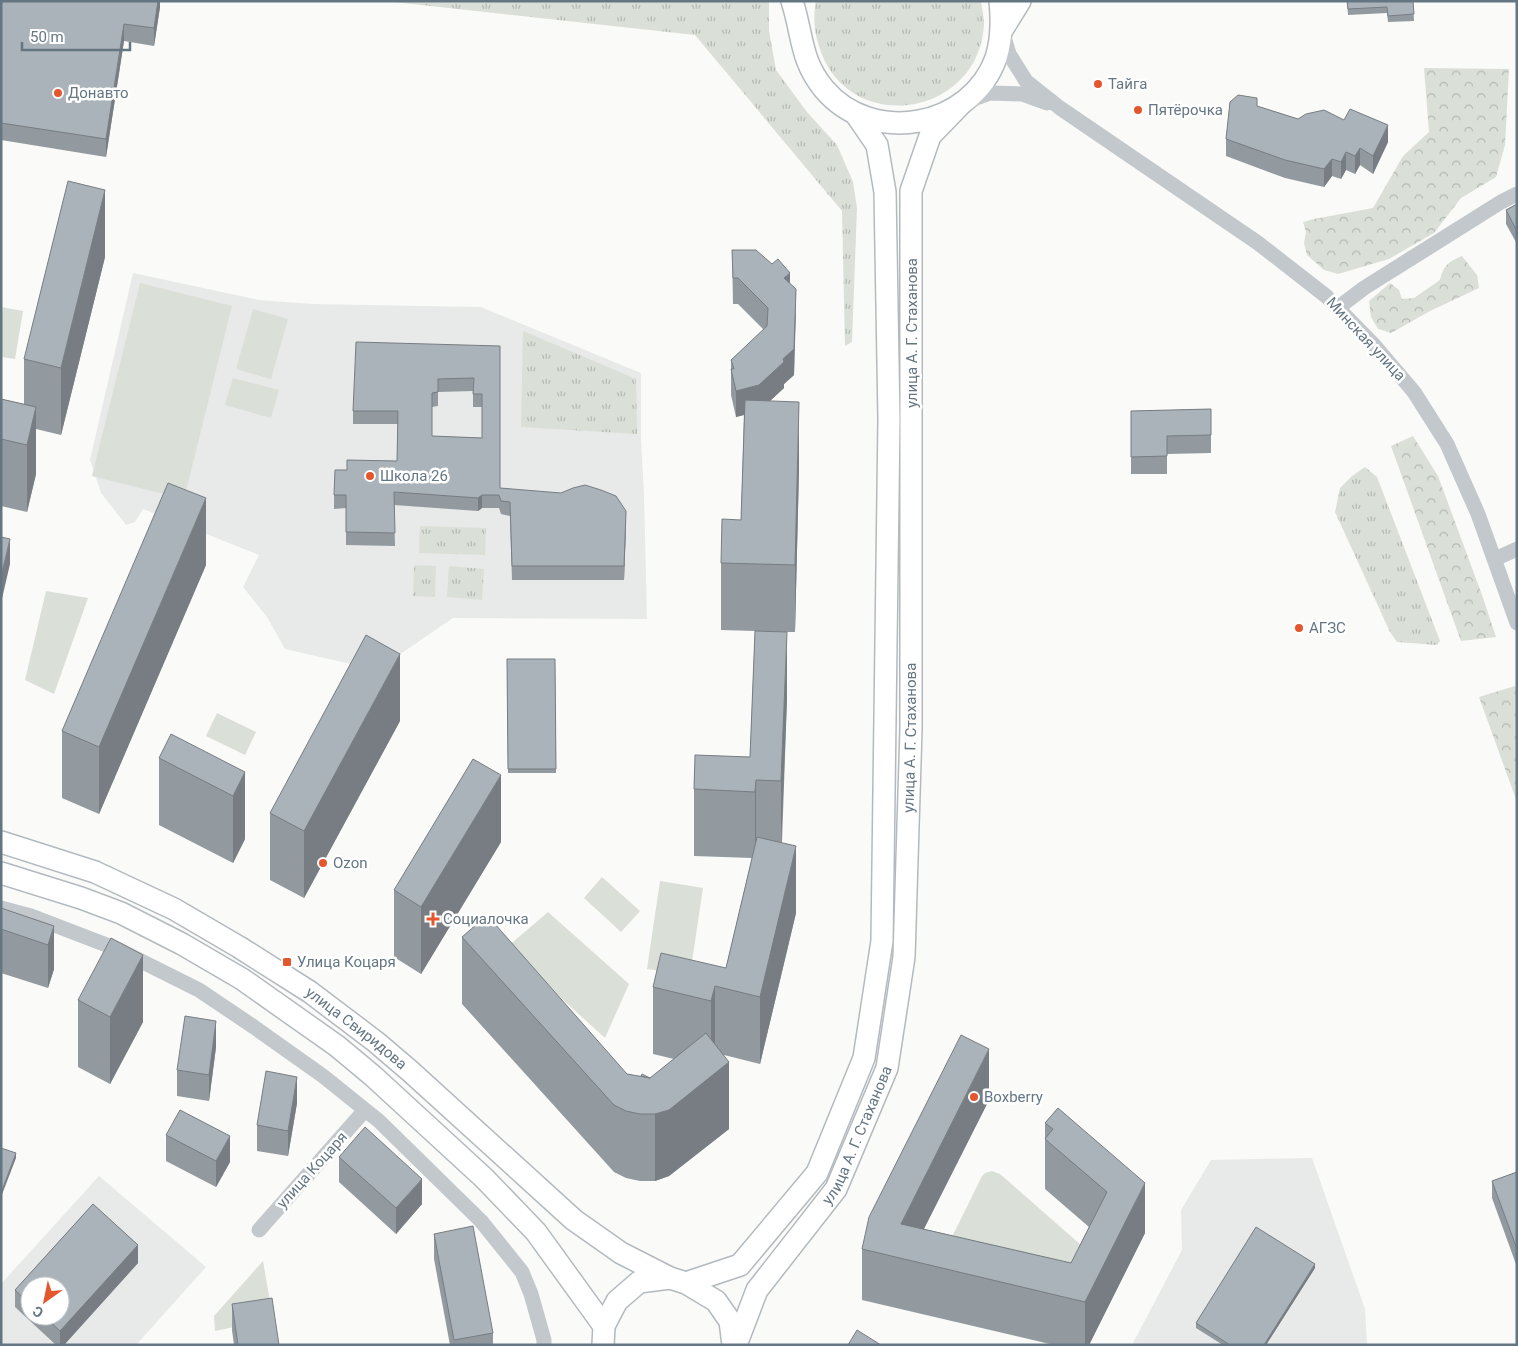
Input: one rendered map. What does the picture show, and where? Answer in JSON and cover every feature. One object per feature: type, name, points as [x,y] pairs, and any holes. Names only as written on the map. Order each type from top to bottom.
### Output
[{"type":"main road","points":[[1000,1],[1002,30]]},
{"type":"main road","points":[[1002,30],[1020,1]]},
{"type":"main road","points":[[797,8],[800,40],[805,58],[814,75],[825,90],[839,103],[855,113],[882,122],[910,123],[937,117],[962,104]]},
{"type":"main road","name":"улица А. Г. Стаханова","points":[[735,1345],[757,1290],[836,1189],[887,1068],[904,957],[912,729],[911,192],[930,136],[982,83],[995,58],[1002,30]]},
{"type":"main road","name":"улица А. Г. Стаханова","points":[[603,1335],[617,1301],[639,1282],[678,1280],[740,1265],[816,1173],[864,1058],[882,941],[890,419],[886,192],[877,145],[855,113]]},
{"type":"main road","name":"улица Свиридова","points":[[1,842],[95,872],[174,909],[239,946],[310,992],[376,1042],[410,1071],[574,1220],[622,1253],[716,1301],[730,1322],[735,1345]]},
{"type":"main road","name":"улица Свиридова","points":[[1,873],[81,898],[121,913],[182,944],[242,979],[337,1046],[373,1076],[484,1178],[530,1226],[603,1335]]},
{"type":"street","points":[[1002,30],[1009,54],[1026,81],[1060,108]]},
{"type":"street","points":[[962,104],[990,93],[1022,94],[1060,108]]},
{"type":"street","name":"Минская улица","points":[[1060,108],[1258,243],[1339,307],[1374,344],[1414,392],[1447,444],[1478,514],[1514,604],[1517,623]]},
{"type":"street","points":[[1339,307],[1364,288],[1501,202],[1517,194]]},
{"type":"street","points":[[1495,559],[1517,549]]},
{"type":"street","points":[[1,908],[31,916],[117,949],[199,990],[301,1060],[379,1121],[481,1221],[522,1272],[531,1294],[544,1345]]},
{"type":"street","name":"улица Коцаря","points":[[259,1230],[365,1110]]},
{"type":"shaded area","name":"Школа 26","points":[[133,273],[259,300],[312,304],[481,307],[641,373],[641,439],[647,619],[453,618],[377,670],[285,649],[267,617],[243,587],[259,555],[143,509],[135,522],[126,525],[101,493],[90,460]]},
{"type":"shaded area","points":[[1312,1158],[1365,1309],[1367,1345],[1132,1345],[1182,1250],[1181,1210],[1211,1160]]},
{"type":"shaded area","points":[[99,1176],[206,1267],[136,1345],[1,1345],[1,1284]]},
{"type":"green space","points":[[385,1],[769,1],[769,31],[776,70],[807,112],[837,145],[853,182],[857,208],[852,342],[845,346],[842,211],[695,35]]},
{"type":"green space","points":[[816,1],[981,1],[984,24],[977,56],[960,80],[937,97],[910,105],[882,104],[855,94],[834,75],[819,46],[816,35],[814,18]]},
{"type":"green space","points":[[1424,68],[1509,69],[1505,145],[1496,177],[1461,198],[1434,233],[1389,259],[1338,274],[1324,270],[1307,255],[1304,243],[1306,232],[1303,222],[1373,208],[1403,156],[1429,132]]},
{"type":"green space","points":[[1462,256],[1477,275],[1479,288],[1430,311],[1391,333],[1378,329],[1371,317],[1369,301],[1390,283],[1399,290],[1402,299],[1414,298],[1440,280],[1447,265]]},
{"type":"green space","points":[[140,283],[232,306],[184,499],[92,476]]},
{"type":"green space","points":[[1,307],[23,311],[15,359],[1,357]]},
{"type":"green space","points":[[253,309],[288,319],[271,379],[236,369]]},
{"type":"green space","points":[[523,331],[636,379],[637,434],[521,427]]},
{"type":"green space","points":[[233,378],[279,390],[271,418],[225,405]]},
{"type":"green space","points":[[1413,436],[1438,476],[1496,637],[1461,641],[1391,446]]},
{"type":"green space","points":[[1365,467],[1377,477],[1440,641],[1437,645],[1397,642],[1390,632],[1335,512],[1340,488]]},
{"type":"green space","points":[[420,526],[486,528],[485,555],[419,553]]},
{"type":"green space","points":[[414,565],[436,566],[435,597],[413,596]]},
{"type":"green space","points":[[449,566],[484,569],[482,600],[447,597]]},
{"type":"green space","points":[[46,591],[88,598],[54,694],[25,680]]},
{"type":"green space","points":[[1515,686],[1517,689],[1517,802],[1479,697]]},
{"type":"green space","points":[[217,713],[256,732],[245,755],[206,736]]},
{"type":"green space","points":[[602,877],[640,911],[621,932],[584,898]]},
{"type":"green space","points":[[660,881],[703,888],[690,975],[647,969]]},
{"type":"green space","points":[[548,912],[629,984],[605,1038],[506,948]]},
{"type":"green space","points":[[992,1171],[1000,1174],[1081,1245],[1064,1285],[951,1239],[982,1176]]},
{"type":"green space","points":[[263,1261],[273,1319],[215,1331],[214,1316]]},
{"type":"building","name":"Донавто","points":[[1,1],[158,1],[154,28],[124,24],[106,139],[1,123]]},
{"type":"building","points":[[1347,1],[1413,1],[1414,14],[1388,16],[1387,7],[1348,9]]},
{"type":"building","points":[[1238,95],[1257,98],[1257,106],[1298,119],[1306,114],[1324,110],[1344,120],[1350,109],[1388,125],[1373,156],[1360,148],[1355,156],[1346,152],[1341,162],[1332,159],[1324,169],[1285,160],[1226,139],[1230,102]]},
{"type":"building","points":[[68,181],[105,190],[61,368],[24,359]]},
{"type":"building","points":[[1517,204],[1517,231],[1506,210]]},
{"type":"building","points":[[732,250],[756,250],[772,264],[778,259],[790,273],[784,278],[796,289],[794,349],[783,359],[784,362],[759,385],[736,391],[731,369],[734,369],[731,360],[767,326],[768,308],[738,278],[733,278]]},
{"type":"building","points":[[356,342],[500,346],[500,488],[561,493],[585,485],[616,496],[626,511],[624,566],[512,566],[510,502],[501,501],[499,495],[482,495],[478,498],[394,492],[395,533],[346,532],[346,495],[334,495],[335,470],[347,470],[347,460],[397,461],[398,411],[353,411]],"holes":[[[474,378],[473,394],[482,394],[482,438],[432,436],[432,393],[438,392],[438,379]]]},
{"type":"building","points":[[1,399],[36,407],[27,445],[1,439]]},
{"type":"building","points":[[745,400],[799,402],[795,565],[721,563],[722,519],[741,520]]},
{"type":"building","points":[[1211,409],[1211,435],[1167,436],[1167,456],[1131,457],[1131,411]]},
{"type":"building","points":[[168,483],[206,498],[99,747],[62,731]]},
{"type":"building","points":[[1,537],[10,539],[1,577]]},
{"type":"building","points":[[755,631],[787,632],[781,781],[756,780],[755,792],[694,789],[695,755],[750,757]]},
{"type":"building","points":[[366,635],[400,654],[304,831],[270,813]]},
{"type":"building","points":[[507,659],[555,659],[556,769],[508,769]]},
{"type":"building","points":[[171,734],[245,772],[233,796],[159,758]]},
{"type":"building","points":[[473,759],[501,775],[421,907],[394,890]]},
{"type":"building","points":[[757,837],[796,846],[760,997],[715,986],[711,1001],[653,987],[661,953],[726,968]]},
{"type":"building","points":[[1,908],[54,926],[48,945],[1,929]]},
{"type":"building","points":[[487,915],[627,1074],[650,1078],[706,1033],[729,1062],[669,1110],[655,1114],[640,1114],[626,1111],[614,1105],[462,937]]},
{"type":"building","points":[[111,938],[143,955],[110,1017],[78,1000]]},
{"type":"building","points":[[185,1016],[216,1021],[209,1075],[177,1070]]},
{"type":"building","points":[[961,1035],[989,1049],[901,1224],[1071,1263],[1107,1192],[1045,1139],[1053,1129],[1045,1123],[1058,1108],[1145,1183],[1085,1302],[862,1249],[869,1217]]},
{"type":"building","points":[[266,1071],[297,1077],[288,1131],[257,1125]]},
{"type":"building","points":[[180,1110],[230,1136],[216,1161],[166,1135]]},
{"type":"building","points":[[365,1127],[422,1179],[396,1208],[339,1157]]},
{"type":"building","points":[[1,1148],[16,1153],[1,1193]]},
{"type":"building","points":[[1517,1172],[1517,1249],[1492,1181]]},
{"type":"building","points":[[93,1204],[138,1245],[70,1320],[70,1276],[28,1276]]},
{"type":"building","points":[[473,1226],[493,1333],[454,1340],[434,1234]]},
{"type":"building","points":[[1256,1227],[1315,1264],[1264,1345],[1230,1345],[1196,1323]]},
{"type":"building","points":[[20,1284],[20,1295],[15,1290]]},
{"type":"building","points":[[272,1298],[279,1345],[238,1345],[232,1304]]},
{"type":"building","points":[[55,1326],[65,1326],[60,1331]]},
{"type":"building","points":[[857,1330],[881,1345],[848,1345]]},
{"type":"place","name":"Тайга","points":[[1098,84]]},
{"type":"place","name":"Донавто","points":[[58,93]]},
{"type":"place","name":"Пятёрочка","points":[[1138,110]]},
{"type":"place","name":"Школа 26","points":[[370,476]]},
{"type":"place","name":"АГЗС","points":[[1299,628]]},
{"type":"place","name":"Ozon","points":[[323,863]]},
{"type":"place","name":"Социалочка","points":[[433,919]]},
{"type":"place","name":"Улица Коцаря","points":[[287,962]]},
{"type":"place","name":"Boxberry","points":[[974,1097]]}]
